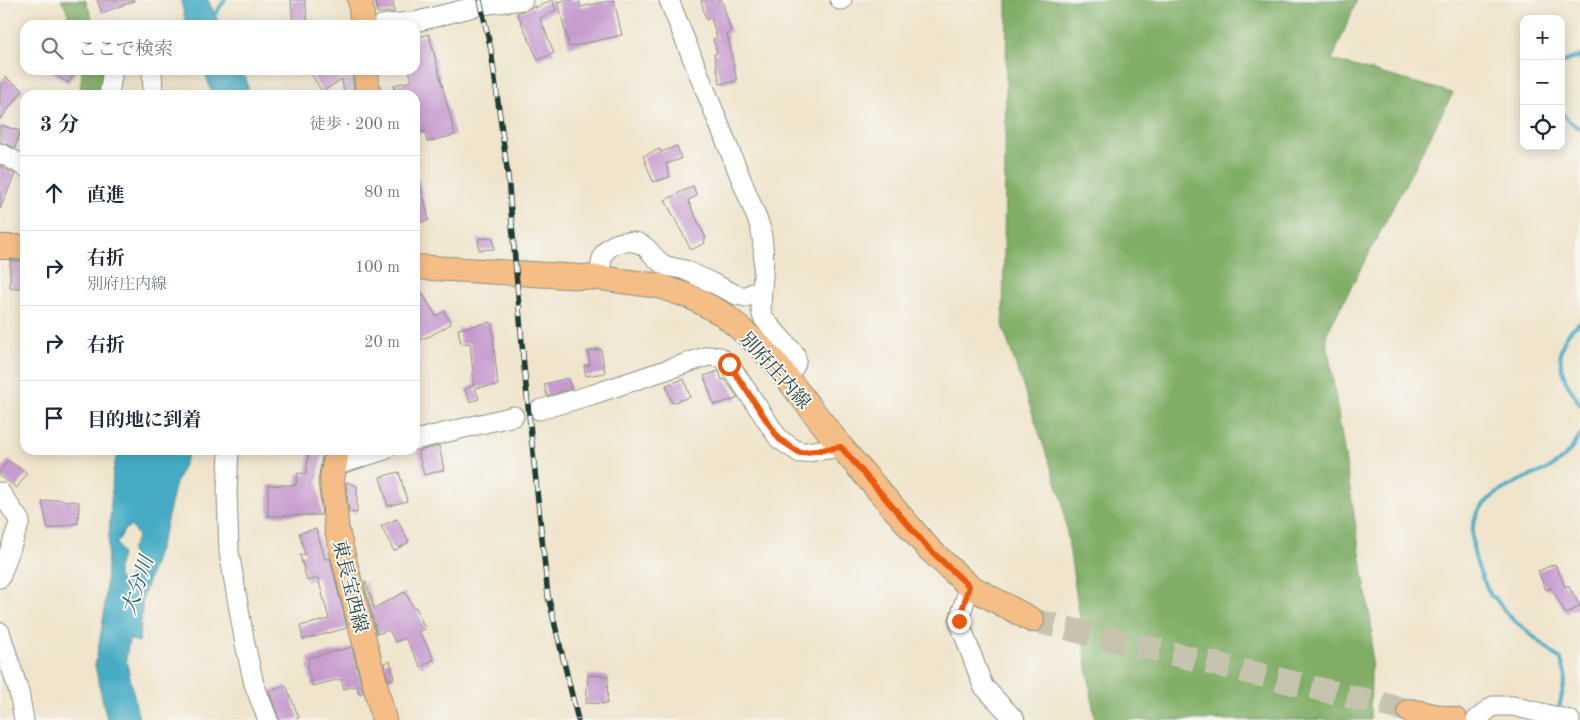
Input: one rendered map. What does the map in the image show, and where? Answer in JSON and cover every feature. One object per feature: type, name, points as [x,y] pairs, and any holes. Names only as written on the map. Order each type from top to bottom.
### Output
[{"type":"main road","points":[[360,0],[362,20]]},
{"type":"main road","points":[[366,75],[368,90]]},
{"type":"main road","points":[[0,247],[20,247]]},
{"type":"main road","name":"別府庄内線","points":[[420,268],[600,278],[659,286],[691,297],[723,314],[772,359],[841,447],[929,549],[969,586],[1032,620]]},
{"type":"main road","name":"東長宝西線","points":[[335,458],[332,480],[337,531],[384,720]]},
{"type":"main road","points":[[1410,711],[1455,720]]},
{"type":"street","points":[[420,21],[481,5],[524,0]]},
{"type":"street","points":[[669,0],[760,226],[764,241],[761,310],[763,318],[795,354],[797,360],[796,365],[786,376]]},
{"type":"street","points":[[110,90],[112,75]]},
{"type":"street","points":[[152,75],[153,90]]},
{"type":"street","points":[[0,153],[20,164]]},
{"type":"street","points":[[600,278],[601,261],[606,251],[612,245],[623,241],[634,242],[643,246],[663,264],[683,269],[738,295],[746,297],[762,288]]},
{"type":"street","points":[[539,410],[591,396],[708,356],[720,357],[729,364],[779,439],[786,445],[800,453],[841,447]]},
{"type":"street","points":[[420,439],[514,416]]},
{"type":"street","points":[[229,455],[227,492],[229,552],[254,684],[268,720]]},
{"type":"street","points":[[335,458],[354,455]]},
{"type":"street","points":[[0,492],[20,521],[0,578]]},
{"type":"street","points":[[969,586],[959,621],[983,686],[1014,720]]},
{"type":"street","points":[[0,632],[18,692],[24,720]]},
{"type":"street","points":[[1476,720],[1493,706],[1513,706],[1570,720]]},
{"type":"green space","points":[[61,0],[85,0],[93,20],[70,20]]},
{"type":"green space","points":[[1007,0],[1357,0],[1332,60],[1453,93],[1326,335],[1372,630],[1370,720],[1095,720],[1062,499],[1003,328]]},
{"type":"green space","points":[[82,75],[102,75],[101,90],[80,90]]},
{"type":"water","points":[[181,0],[208,0],[218,20],[185,20]]},
{"type":"water","points":[[206,75],[244,75],[248,90],[211,90]]},
{"type":"water","name":"大分川","points":[[117,455],[188,455],[176,483],[164,533],[143,597],[139,642],[129,639],[126,659],[139,720],[107,720],[95,666],[104,615],[113,471]],"holes":[[[131,526],[138,536],[131,550],[134,560],[127,584],[118,577],[118,568],[122,555],[117,543],[125,529]]]},
{"type":"building","points":[[97,0],[134,0],[134,1],[102,13]]},
{"type":"building","points":[[291,0],[305,0],[307,20],[293,20]]},
{"type":"building","points":[[376,0],[393,0],[394,12],[377,13]]},
{"type":"building","points":[[552,0],[556,10],[540,18],[554,53],[538,60],[517,13],[535,6],[535,8]]},
{"type":"building","points":[[579,0],[581,7],[614,0],[622,35],[569,47],[558,2]]},
{"type":"building","points":[[701,0],[722,0],[731,32],[727,33],[737,81],[720,84],[714,54],[717,53],[713,39],[717,38],[711,18],[706,20]]},
{"type":"building","points":[[429,34],[455,135],[427,142],[425,132],[420,133],[420,90],[395,90],[394,85],[412,81],[410,75],[420,75],[420,37]]},
{"type":"building","points":[[56,75],[74,75],[68,83]]},
{"type":"building","points":[[312,75],[352,75],[354,90],[343,90],[342,79],[325,90],[321,90]]},
{"type":"building","points":[[5,77],[23,90],[20,90],[20,94],[0,120],[0,83]]},
{"type":"building","points":[[0,125],[20,131],[15,148],[0,142]]},
{"type":"building","points":[[677,146],[681,159],[666,164],[670,177],[653,182],[643,156],[660,149],[661,152]]},
{"type":"building","points":[[0,166],[15,174],[0,209]]},
{"type":"building","points":[[420,183],[429,220],[420,223]]},
{"type":"building","points":[[693,186],[697,196],[688,200],[706,239],[704,240],[705,243],[691,250],[665,200]]},
{"type":"building","points":[[493,238],[494,249],[479,250],[478,239]]},
{"type":"building","points":[[10,261],[20,261],[20,288],[10,288]]},
{"type":"building","points":[[420,289],[436,316],[444,311],[451,324],[420,340]]},
{"type":"building","points":[[491,322],[498,385],[475,388],[479,399],[470,402],[465,389],[474,385],[470,343],[461,344],[458,329]]},
{"type":"building","points":[[601,349],[605,373],[586,376],[584,366],[590,365],[588,351]]},
{"type":"building","points":[[719,371],[722,380],[725,379],[738,398],[714,405],[704,376]]},
{"type":"building","points":[[568,378],[571,389],[547,396],[544,384]]},
{"type":"building","points":[[684,379],[690,397],[672,403],[666,385]]},
{"type":"building","points":[[439,446],[444,470],[424,475],[419,455],[420,451]]},
{"type":"building","points":[[308,455],[322,455],[318,481],[322,515],[268,516],[268,485],[296,485],[298,473],[306,474]]},
{"type":"building","points":[[8,460],[27,473],[17,488],[0,476],[0,472]]},
{"type":"building","points":[[399,472],[407,501],[388,506],[380,477]]},
{"type":"building","points":[[346,482],[357,486],[357,513],[349,512]]},
{"type":"building","points":[[59,499],[79,502],[78,523],[48,529],[42,502]]},
{"type":"building","points":[[397,519],[409,542],[394,551],[381,526]]},
{"type":"building","points":[[316,529],[325,559],[330,558],[347,628],[303,640],[300,626],[329,619],[318,578],[307,581],[300,555],[305,554],[299,533]]},
{"type":"building","points":[[1555,564],[1565,587],[1568,585],[1580,606],[1566,614],[1551,588],[1546,590],[1538,571]]},
{"type":"building","points":[[364,582],[366,582],[374,608],[405,592],[414,608],[416,607],[425,629],[419,631],[434,659],[421,667],[405,638],[395,642],[389,630],[377,634]]},
{"type":"building","points":[[352,647],[363,693],[359,694],[357,686],[344,689],[341,679],[312,686],[307,665],[309,665],[308,658]]},
{"type":"building","points":[[390,661],[394,678],[388,680],[384,663]]},
{"type":"building","points":[[588,675],[608,676],[607,704],[586,703]]},
{"type":"building","points":[[286,685],[299,718],[279,720],[269,692]]},
{"type":"waterway","points":[[213,17],[225,0]]},
{"type":"waterway","points":[[1565,62],[1580,56]]},
{"type":"waterway","points":[[1565,117],[1580,129]]},
{"type":"waterway","points":[[1580,322],[1568,334],[1561,348],[1560,356],[1566,381],[1580,405]]},
{"type":"waterway","points":[[1557,712],[1566,676],[1561,660],[1508,615],[1495,598],[1491,596],[1477,564],[1472,532],[1480,508],[1489,499],[1513,484],[1556,464],[1570,451],[1580,435]]},
{"type":"tunnel","points":[[1032,620],[1410,711]]},
{"type":"railway","points":[[480,0],[491,50],[508,176],[524,367],[548,596],[578,720]]},
{"type":"route","points":[[729,364],[779,439],[800,453],[841,447],[929,549],[969,586],[959,621]]}]
